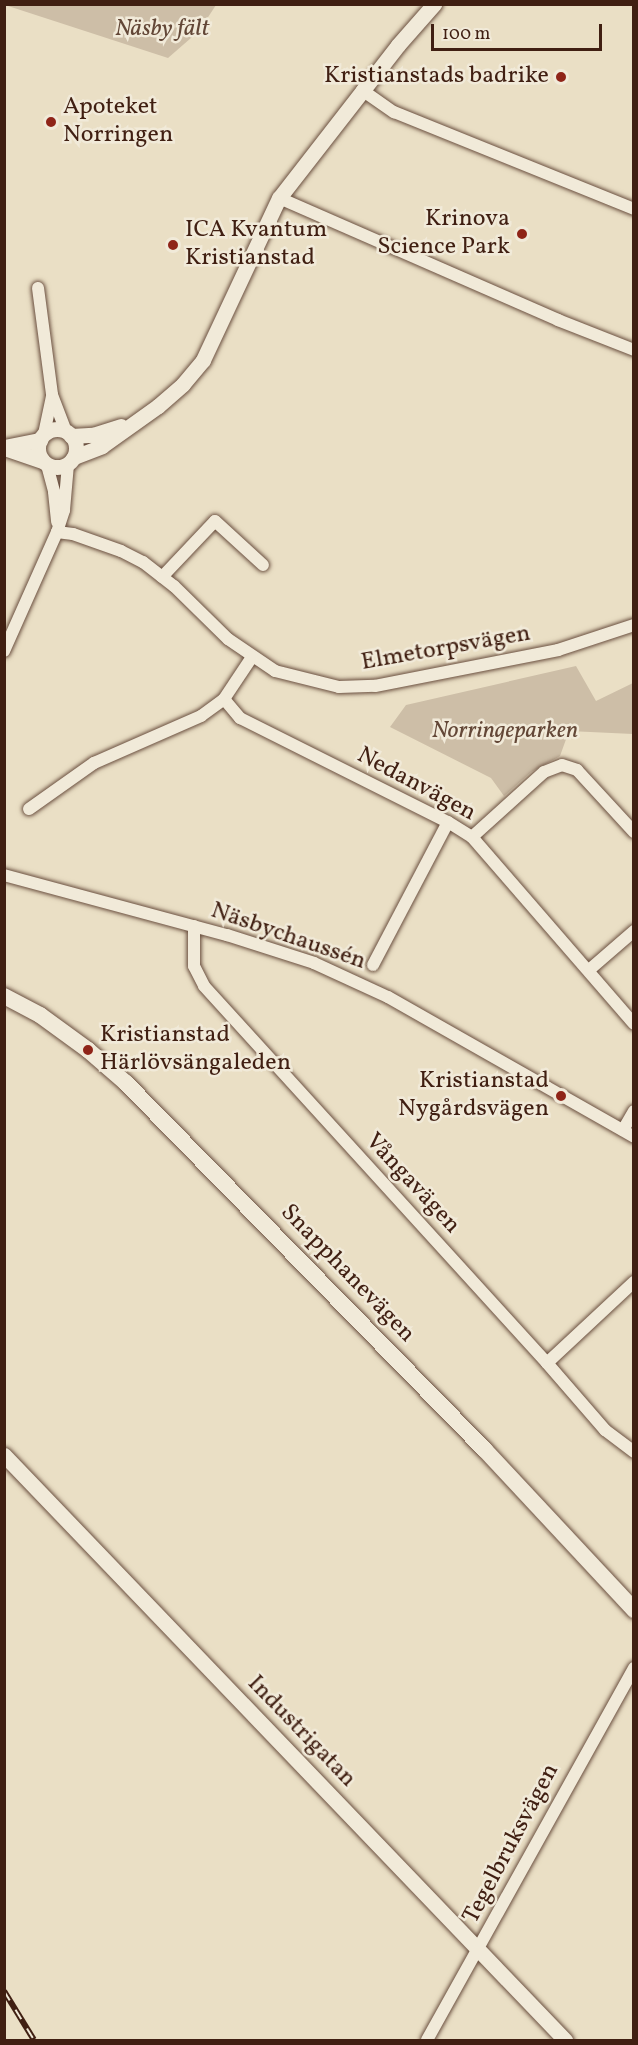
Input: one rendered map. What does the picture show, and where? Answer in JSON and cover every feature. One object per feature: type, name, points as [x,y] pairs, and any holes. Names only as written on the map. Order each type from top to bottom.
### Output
[{"type":"main road","name":"Snapphanevägen","points":[[4,996],[40,1015],[88,1050],[126,1083],[485,1450],[633,1610]]},
{"type":"street","points":[[4,448],[57,468],[102,446],[158,406],[183,384],[203,360],[279,198],[362,90],[434,4]]},
{"type":"street","points":[[362,90],[394,112],[633,209]]},
{"type":"street","points":[[279,198],[558,320],[633,350]]},
{"type":"street","points":[[4,651],[57,532],[64,510],[71,460],[76,446],[52,395],[38,288]]},
{"type":"street","points":[[52,395],[38,454],[45,463],[54,492],[57,532]]},
{"type":"street","points":[[4,448],[42,437],[54,429],[69,434],[93,435],[133,422]]},
{"type":"street","points":[[162,577],[214,521],[263,565]]},
{"type":"street","name":"Elmetorpsvägen","points":[[57,532],[121,551],[143,562],[228,639],[275,671],[339,687],[375,686],[558,650],[633,625]]},
{"type":"street","points":[[29,809],[94,763],[201,716],[224,699],[252,657]]},
{"type":"street","name":"Nedanvägen","points":[[224,699],[240,718],[448,822],[472,837],[589,970],[633,1024]]},
{"type":"street","points":[[472,837],[544,772],[562,765],[577,770],[633,832]]},
{"type":"street","points":[[373,965],[448,822]]},
{"type":"street","name":"Näsbychaussén","points":[[4,875],[194,926],[314,963],[360,982],[628,1133]]},
{"type":"street","name":"Vångavägen","points":[[194,926],[194,966],[204,986],[547,1363],[605,1430],[633,1452]]},
{"type":"street","points":[[589,970],[633,931]]},
{"type":"street","points":[[628,1133],[633,1111]]},
{"type":"street","points":[[547,1363],[633,1282]]},
{"type":"street","name":"Industrigatan","points":[[4,1455],[565,2040]]},
{"type":"street","name":"Tegelbruksvägen","points":[[427,2040],[479,1950],[633,1668]]},
{"type":"green space","name":"Näsby fält","points":[[5,5],[216,5],[199,31],[168,58]]},
{"type":"green space","name":"Norringeparken","points":[[576,666],[596,701],[633,683],[633,734],[569,731],[560,756],[531,772],[504,796],[491,778],[390,727],[406,705]]},
{"type":"railway","points":[[4,1991],[34,2040]]},
{"type":"place","name":"Kristianstads badrike","points":[[561,77]]},
{"type":"place","name":"Apoteket Norringen","points":[[51,122]]},
{"type":"place","name":"Krinova Science Park","points":[[522,234]]},
{"type":"place","name":"ICA Kvantum Kristianstad","points":[[173,245]]},
{"type":"place","name":"Kristianstad Härlövsängaleden","points":[[88,1050]]},
{"type":"place","name":"Kristianstad Nygårdsvägen","points":[[561,1096]]}]
